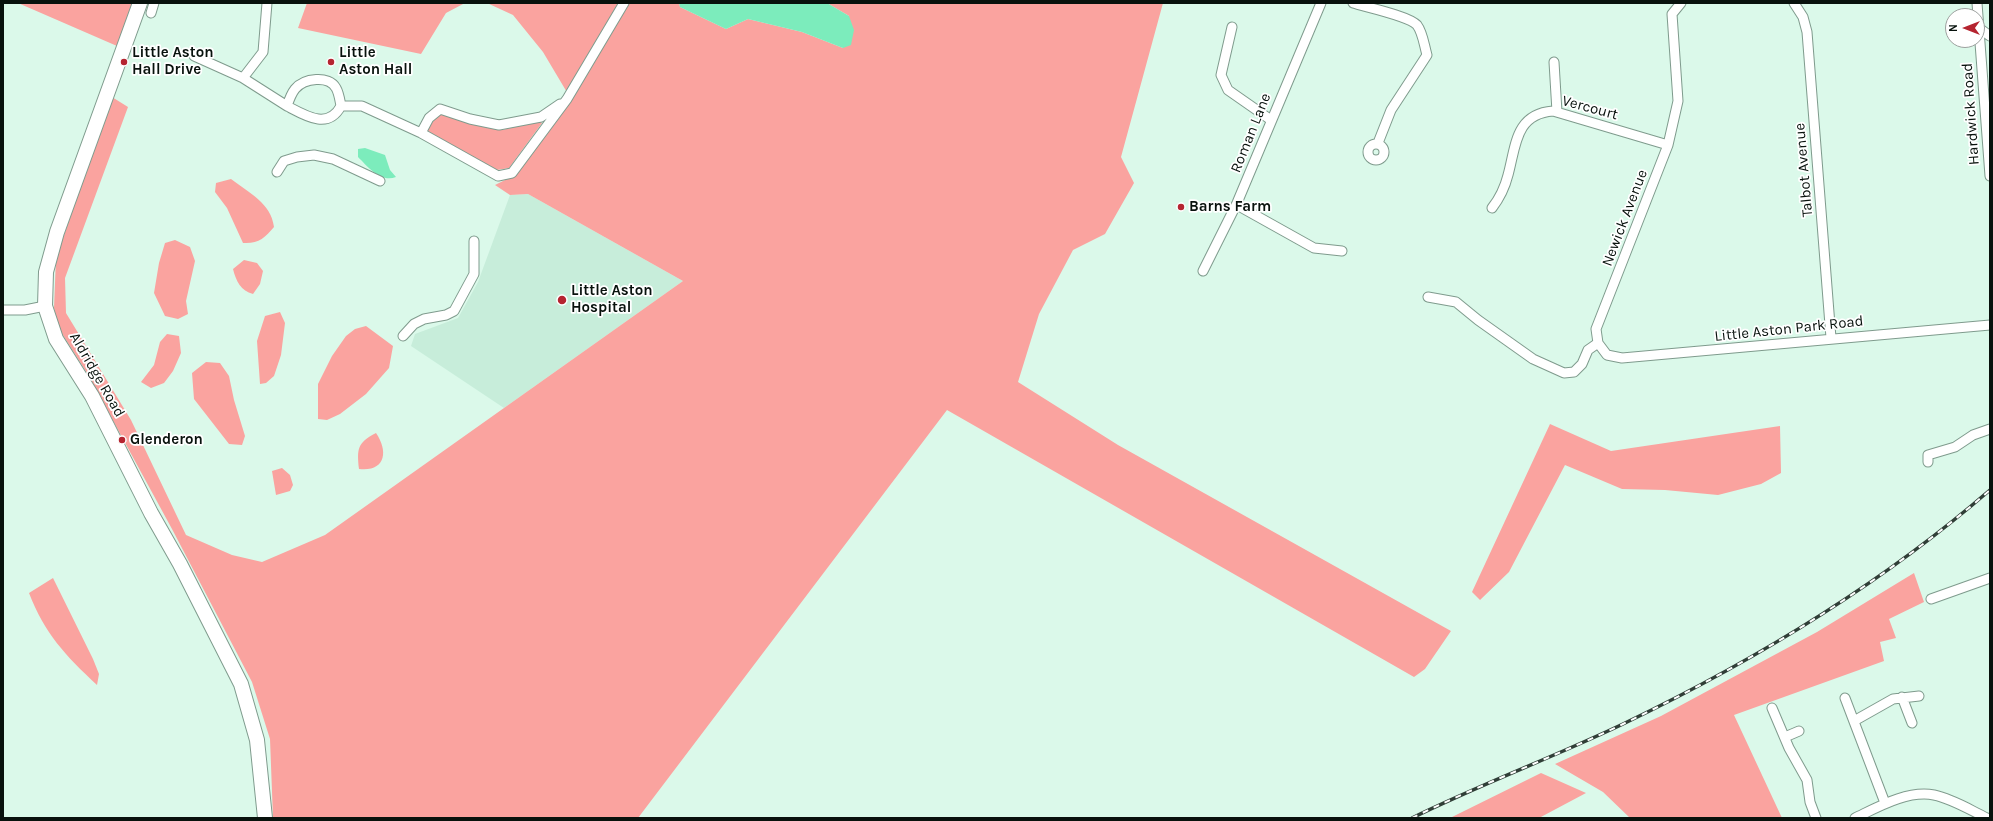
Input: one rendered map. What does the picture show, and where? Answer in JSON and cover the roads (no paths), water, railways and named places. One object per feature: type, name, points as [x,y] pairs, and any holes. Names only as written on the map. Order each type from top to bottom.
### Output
[{"type":"main road","name":"Aldridge Road","points":[[150,5],[57,232],[46,272],[45,306],[56,339],[92,396],[150,512],[180,564],[242,684],[257,740],[265,818]]},
{"type":"street","points":[[243,78],[263,52],[267,3]]},
{"type":"street","points":[[341,106],[362,106],[421,133],[498,176],[512,173],[567,99],[624,3]]},
{"type":"street","name":"Roman Lane","points":[[1204,271],[1237,205],[1271,120],[1321,3]]},
{"type":"street","points":[[1353,3],[1400,16],[1416,24],[1422,34],[1427,55],[1391,110],[1378,143]]},
{"type":"street","name":"Newick Avenue","points":[[1598,343],[1596,329],[1668,145],[1678,101],[1672,14],[1681,3]]},
{"type":"street","name":"Talbot Avenue","points":[[1794,3],[1803,17],[1807,32],[1831,338]]},
{"type":"street","points":[[1232,27],[1221,75],[1228,90],[1271,120]]},
{"type":"street","name":"Hardwick Road","points":[[1980,48],[1990,176]]},
{"type":"street","points":[[194,56],[243,78],[287,106],[306,116],[327,120],[337,114],[341,106],[336,87],[328,81],[315,80],[301,84],[295,89],[287,106]]},
{"type":"street","points":[[1554,62],[1557,112]]},
{"type":"street","points":[[421,133],[429,118],[440,109],[470,120],[499,125],[541,118],[567,99]]},
{"type":"street","name":"Vercourt","points":[[1492,208],[1504,187],[1511,155],[1523,127],[1537,114],[1557,112],[1668,145]]},
{"type":"street","points":[[277,172],[284,161],[297,157],[314,156],[333,159],[380,181]]},
{"type":"street","points":[[1237,205],[1314,248],[1342,251]]},
{"type":"street","points":[[404,336],[414,324],[424,319],[454,312],[474,274],[474,241]]},
{"type":"street","points":[[1428,297],[1456,302],[1478,320],[1533,359],[1564,373],[1574,372],[1582,364],[1588,350],[1598,343]]},
{"type":"street","points":[[3,310],[25,310],[45,306]]},
{"type":"street","name":"Little Aston Park Road","points":[[1598,343],[1607,354],[1622,358],[1831,338],[1990,325]]},
{"type":"street","points":[[1928,462],[1928,455],[1955,447],[1973,435],[1990,429]]},
{"type":"street","points":[[1930,599],[1959,593],[1990,578]]},
{"type":"street","points":[[1854,721],[1893,699],[1918,696]]},
{"type":"street","points":[[1846,698],[1885,803]]},
{"type":"street","points":[[1902,698],[1912,723]]},
{"type":"street","points":[[1772,708],[1789,748],[1807,780],[1810,802],[1816,818]]},
{"type":"street","points":[[1785,737],[1799,731]]},
{"type":"street","points":[[1855,818],[1885,803],[1916,795],[1932,795],[1949,800],[1988,818]]},
{"type":"railway","points":[[1412,818],[1623,724],[1672,700],[1768,647],[1814,619],[1905,558],[1990,490]]},
{"type":"place","name":"Little Aston Hall Drive","points":[[124,62]]},
{"type":"place","name":"Little Aston Hall","points":[[331,62]]},
{"type":"place","name":"Barns Farm","points":[[1181,207]]},
{"type":"place","name":"Little Aston Hospital","points":[[562,300]]},
{"type":"place","name":"Glenderon","points":[[122,440]]}]
